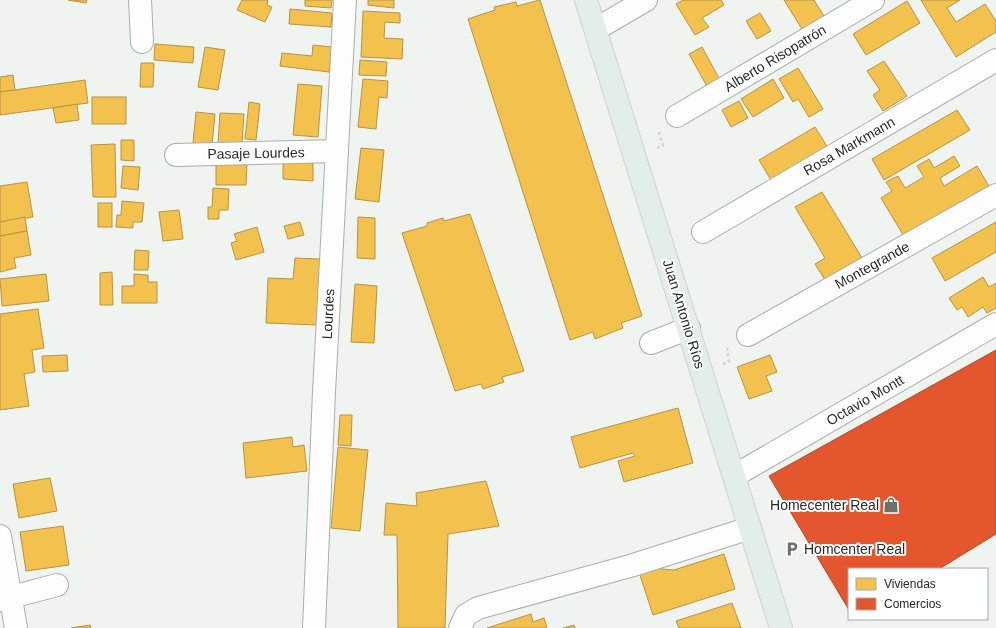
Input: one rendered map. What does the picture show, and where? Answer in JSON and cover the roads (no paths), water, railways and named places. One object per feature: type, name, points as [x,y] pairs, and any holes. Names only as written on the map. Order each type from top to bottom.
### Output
[{"type":"main road","name":"Juan Antonio Ríos","points":[[586,0],[781,628]]},
{"type":"street","points":[[140,0],[142,42]]},
{"type":"street","name":"Lourdes","points":[[314,628],[336,151],[345,0]]},
{"type":"street","points":[[596,29],[646,0]]},
{"type":"street","name":"Alberto Risopatrón","points":[[677,116],[873,0]]},
{"type":"street","name":"Rosa Markmann","points":[[703,232],[996,60]]},
{"type":"street","name":"Pasaje Lourdes","points":[[176,155],[336,151]]},
{"type":"street","name":"Montegrande","points":[[748,335],[996,195]]},
{"type":"street","name":"Octavio Montt","points":[[734,476],[996,324]]},
{"type":"street","points":[[651,344],[689,328]]},
{"type":"street","points":[[460,628],[466,615],[478,608],[630,566],[750,528]]},
{"type":"street","points":[[0,536],[5,599],[16,628]]},
{"type":"street","points":[[5,599],[57,586]]},
{"type":"place","name":"Homecenter Real","points":[[891,505]]},
{"type":"place","name":"Homcenter Real","points":[[792,549]]}]
